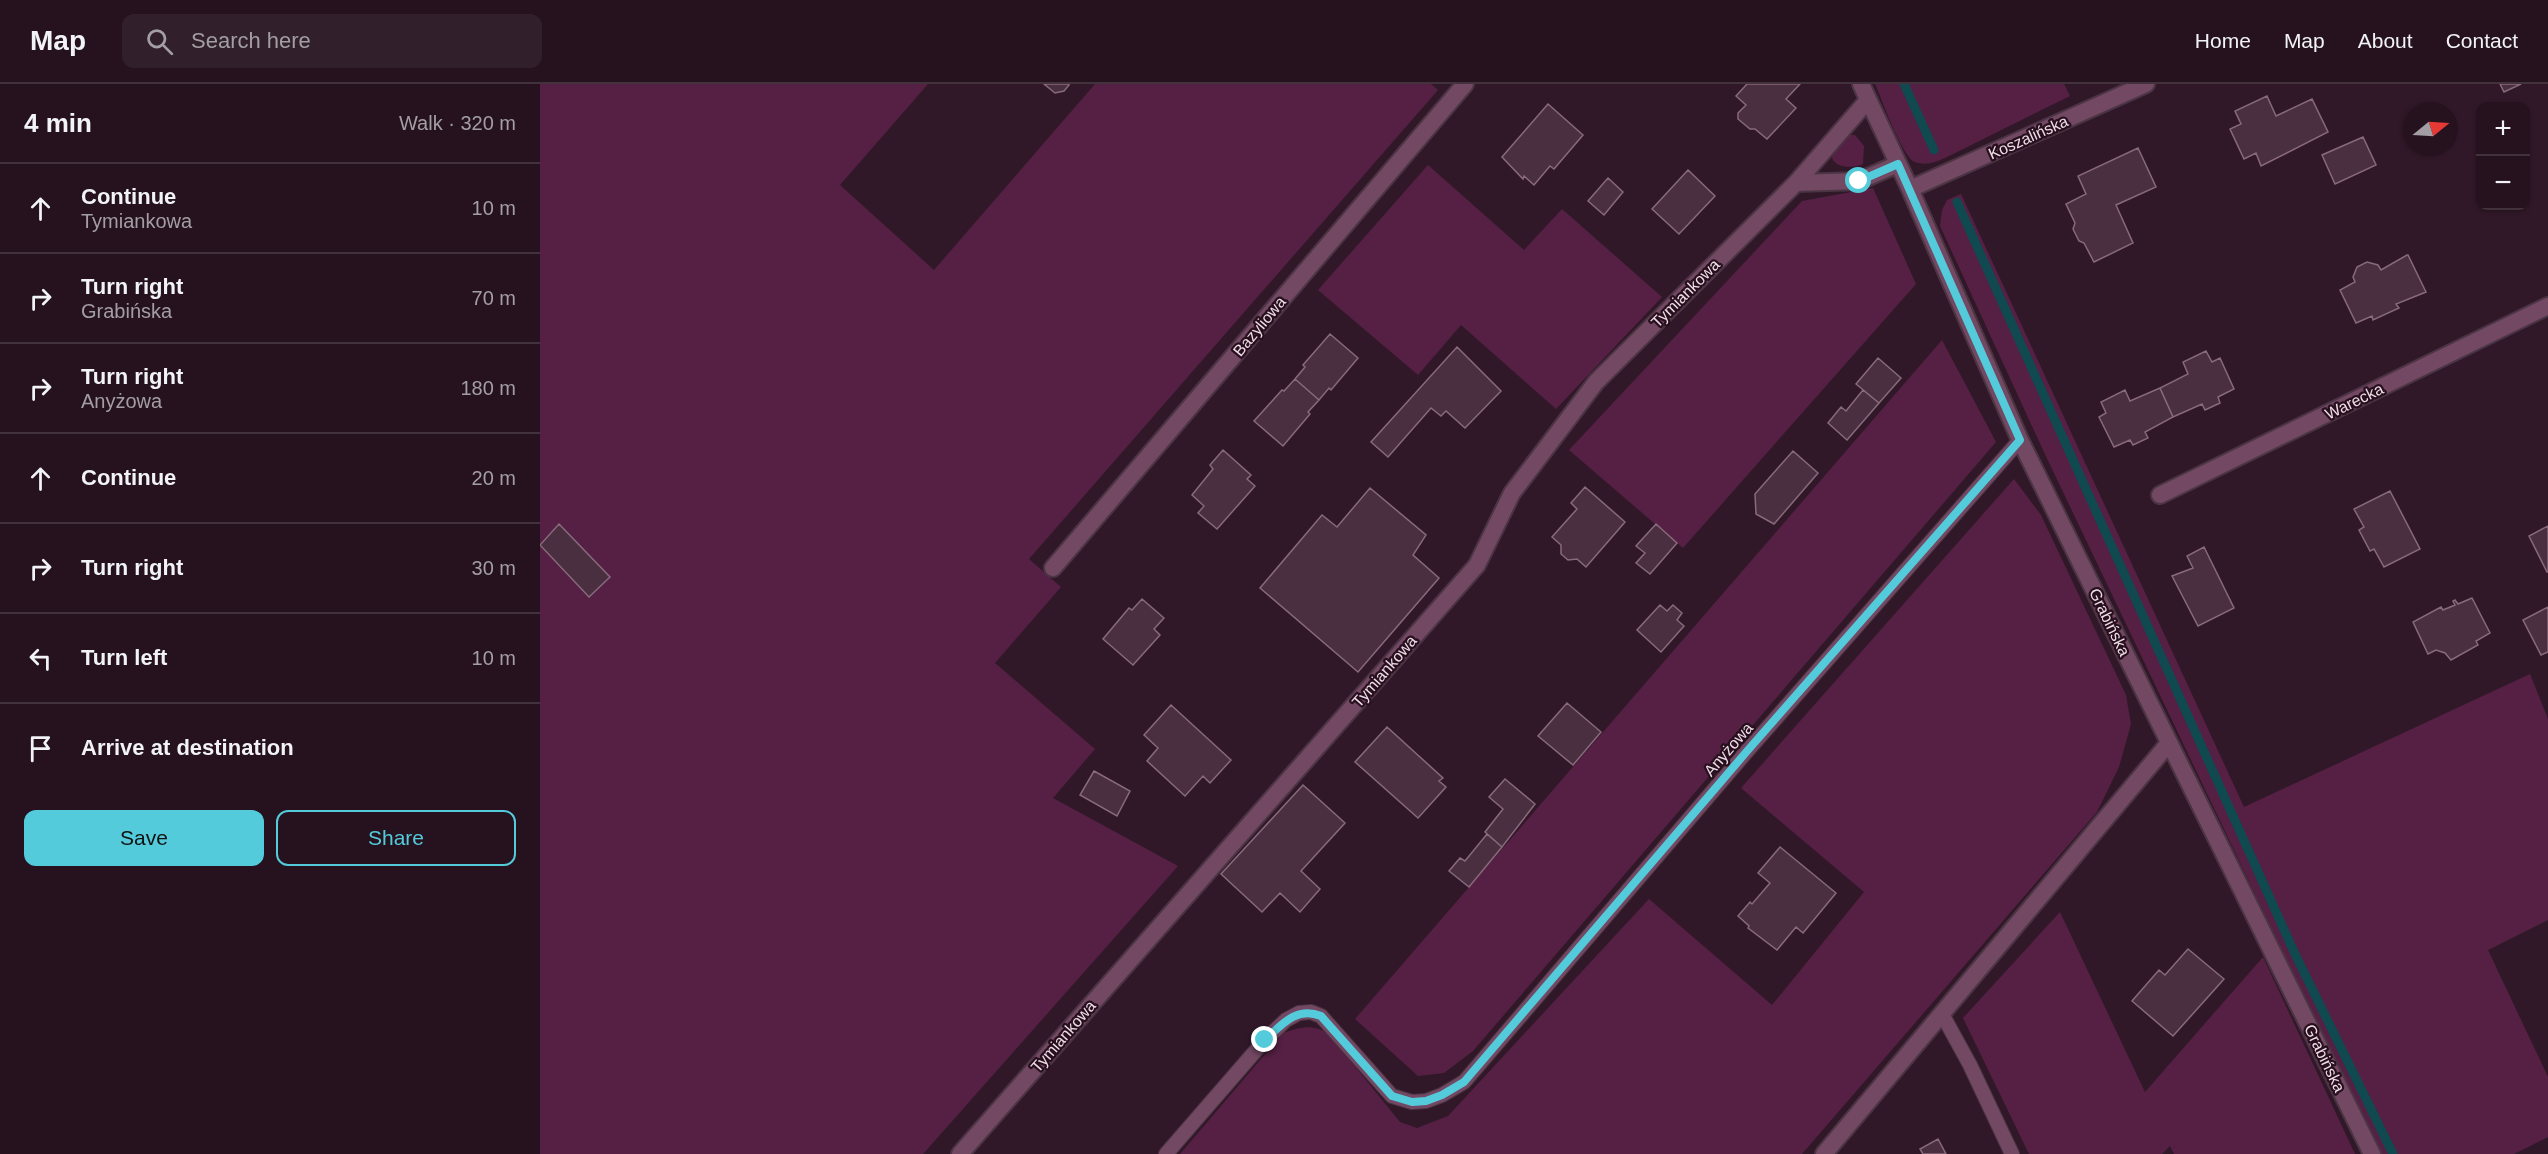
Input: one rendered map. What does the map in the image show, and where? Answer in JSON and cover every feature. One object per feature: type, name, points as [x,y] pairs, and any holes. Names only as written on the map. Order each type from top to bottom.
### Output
[{"type":"street","name":"Bazyliowa","points":[[1053,568],[1465,84]]},
{"type":"street","name":"Grabińska","points":[[1861,84],[1910,189],[2020,440],[2372,1154]]},
{"type":"street","name":"Koszalińska","points":[[1910,189],[2146,84]]},
{"type":"street","name":"Tymiankowa","points":[[960,1154],[1477,565],[1512,494],[1596,382],[1796,183],[1868,100]]},
{"type":"street","points":[[1796,183],[1859,181],[1898,164]]},
{"type":"street","name":"Warecka","points":[[2160,495],[2548,306]]},
{"type":"street","points":[[1824,1154],[2169,743]]},
{"type":"lane","name":"Anyżowa","points":[[1167,1154],[1265,1040],[1286,1020],[1299,1013],[1311,1012],[1321,1016],[1392,1096],[1412,1102],[1426,1101],[1464,1082],[1748,750],[2020,440]]},
{"type":"lane","points":[[1941,1014],[1970,1065],[2012,1154]]},
{"type":"shaded area","points":[[540,84],[928,84],[840,185],[934,270],[1095,84],[1431,84],[1438,90],[1029,559],[1061,587],[995,663],[1095,749],[1053,798],[1178,866],[923,1154],[540,1154]]},
{"type":"shaded area","points":[[1875,84],[2064,84],[2070,96],[1947,157],[1924,164],[1915,162],[1904,150]]},
{"type":"shaded area","points":[[1848,135],[1855,135],[1864,146],[1863,164],[1846,167],[1836,163],[1833,159],[1835,146]]},
{"type":"shaded area","points":[[1428,165],[1524,250],[1562,209],[1662,297],[1556,409],[1461,325],[1418,375],[1318,290]]},
{"type":"shaded area","points":[[1873,188],[1916,284],[1683,548],[1569,450],[1802,201]]},
{"type":"shaded area","points":[[1961,194],[2244,807],[2530,674],[2548,719],[2548,920],[2488,950],[2548,1077],[2548,1137],[2514,1154],[2379,1154],[2043,450],[1940,226],[1942,210],[1947,200]]},
{"type":"shaded area","points":[[1942,340],[1996,442],[1473,1051],[1444,1073],[1418,1076],[1355,1019]]},
{"type":"shaded area","points":[[2014,479],[2041,515],[2126,695],[2131,724],[2119,767],[2097,812],[1802,1154],[1180,1154],[1283,1033],[1301,1028],[1311,1027],[1328,1033],[1400,1122],[1417,1128],[1448,1116],[1649,899],[1772,1005],[1864,892],[1741,788]]},
{"type":"shaded area","points":[[2060,912],[2145,1092],[2263,957],[2355,1154],[2174,1154],[2170,1146],[2162,1154],[2029,1154],[1963,1018]]},
{"type":"building","points":[[1044,84],[1069,85],[1064,91],[1055,93]]},
{"type":"building","points":[[1747,84],[1800,84],[1786,99],[1796,108],[1767,139],[1738,119],[1738,113],[1746,105],[1736,96]]},
{"type":"building","points":[[2500,84],[2521,84],[2504,92]]},
{"type":"building","points":[[2267,96],[2276,116],[2312,99],[2328,132],[2261,166],[2256,153],[2244,159],[2230,129],[2241,124],[2235,111]]},
{"type":"building","points":[[1548,104],[1583,135],[1554,169],[1550,166],[1534,185],[1524,176],[1523,179],[1502,157]]},
{"type":"building","points":[[2363,137],[2376,165],[2335,184],[2322,155]]},
{"type":"building","points":[[2138,148],[2156,187],[2116,205],[2133,243],[2094,262],[2073,229],[2075,223],[2066,204],[2086,194],[2078,176]]},
{"type":"building","points":[[1688,170],[1715,196],[1679,234],[1652,209]]},
{"type":"building","points":[[1608,178],[1623,192],[1604,215],[1588,201]]},
{"type":"building","points":[[2407,255],[2426,292],[2396,304],[2399,308],[2373,320],[2372,316],[2356,323],[2340,290],[2355,282],[2353,277],[2357,267],[2367,262],[2378,265],[2381,270]]},
{"type":"building","points":[[1330,334],[1358,358],[1331,390],[1329,388],[1319,400],[1295,379],[1305,367],[1303,365]]},
{"type":"building","points":[[1457,347],[1501,391],[1465,428],[1446,411],[1441,416],[1431,408],[1388,457],[1371,442]]},
{"type":"building","points":[[2206,351],[2212,362],[2220,358],[2234,389],[2218,397],[2220,403],[2205,410],[2202,404],[2173,417],[2160,388],[2188,374],[2183,362]]},
{"type":"building","points":[[1878,358],[1901,378],[1879,403],[1856,384]]},
{"type":"building","points":[[1295,379],[1319,400],[1283,446],[1254,421]]},
{"type":"building","points":[[2160,388],[2173,417],[2145,432],[2148,438],[2133,445],[2130,440],[2114,447],[2099,417],[2106,413],[2101,402],[2125,390],[2130,401]]},
{"type":"building","points":[[1863,390],[1879,403],[1847,440],[1828,423],[1841,407],[1846,411]]},
{"type":"building","points":[[1223,450],[1251,475],[1247,479],[1255,486],[1217,529],[1198,513],[1204,506],[1192,495],[1213,469],[1210,465]]},
{"type":"building","points":[[1793,451],[1818,473],[1774,524],[1756,514],[1755,494]]},
{"type":"building","points":[[1585,487],[1625,522],[1586,567],[1577,559],[1568,560],[1561,554],[1561,545],[1552,537],[1577,509],[1571,503]]},
{"type":"building","points":[[1370,488],[1426,535],[1413,555],[1439,578],[1358,672],[1260,588],[1322,515],[1337,527]]},
{"type":"building","points":[[2390,491],[2420,549],[2384,567],[2374,549],[2370,551],[2359,530],[2364,527],[2354,509]]},
{"type":"building","points":[[559,524],[610,577],[589,597],[540,545]]},
{"type":"building","points":[[1656,524],[1677,543],[1650,574],[1636,563],[1645,553],[1636,546]]},
{"type":"building","points":[[2548,526],[2548,572],[2547,572],[2529,536]]},
{"type":"building","points":[[2204,547],[2234,608],[2198,626],[2172,576],[2193,568],[2187,556]]},
{"type":"building","points":[[2472,598],[2490,633],[2476,641],[2478,645],[2451,660],[2445,653],[2436,650],[2428,654],[2413,622],[2441,607],[2443,610],[2455,605],[2453,601],[2455,600],[2458,604]]},
{"type":"building","points":[[1142,599],[1164,618],[1154,629],[1160,635],[1133,665],[1103,639],[1129,608],[1132,610]]},
{"type":"building","points":[[1660,605],[1667,611],[1673,605],[1682,613],[1677,620],[1684,626],[1661,652],[1637,630]]},
{"type":"building","points":[[2548,607],[2548,652],[2541,655],[2523,620]]},
{"type":"building","points":[[1567,703],[1601,732],[1573,765],[1538,736]]},
{"type":"building","points":[[1171,705],[1231,760],[1210,783],[1203,776],[1185,796],[1147,761],[1158,748],[1144,735]]},
{"type":"building","points":[[1387,727],[1443,778],[1439,781],[1446,787],[1418,818],[1355,762]]},
{"type":"building","points":[[1094,771],[1130,791],[1117,816],[1080,795]]},
{"type":"building","points":[[1505,779],[1535,804],[1502,847],[1485,832],[1503,809],[1489,797]]},
{"type":"building","points":[[1303,785],[1345,823],[1301,871],[1320,889],[1300,912],[1280,893],[1262,912],[1221,874]]},
{"type":"building","points":[[1487,834],[1502,847],[1469,887],[1449,871],[1460,858],[1465,861]]},
{"type":"building","points":[[1780,847],[1836,893],[1803,933],[1796,927],[1777,950],[1748,928],[1749,926],[1738,916],[1770,883],[1758,873]]},
{"type":"building","points":[[2188,949],[2224,979],[2173,1036],[2132,1001],[2159,970],[2165,975]]},
{"type":"building","points":[[1938,1139],[1946,1154],[1923,1154],[1920,1149]]},
{"type":"waterway","points":[[1904,84],[1934,150]]},
{"type":"waterway","points":[[1957,202],[2295,954],[2393,1154]]},
{"type":"route","points":[[1265,1040],[1286,1020],[1299,1013],[1311,1012],[1321,1016],[1392,1096],[1412,1102],[1426,1101],[1464,1082],[1748,750],[2020,440],[1898,164],[1859,181]]}]
